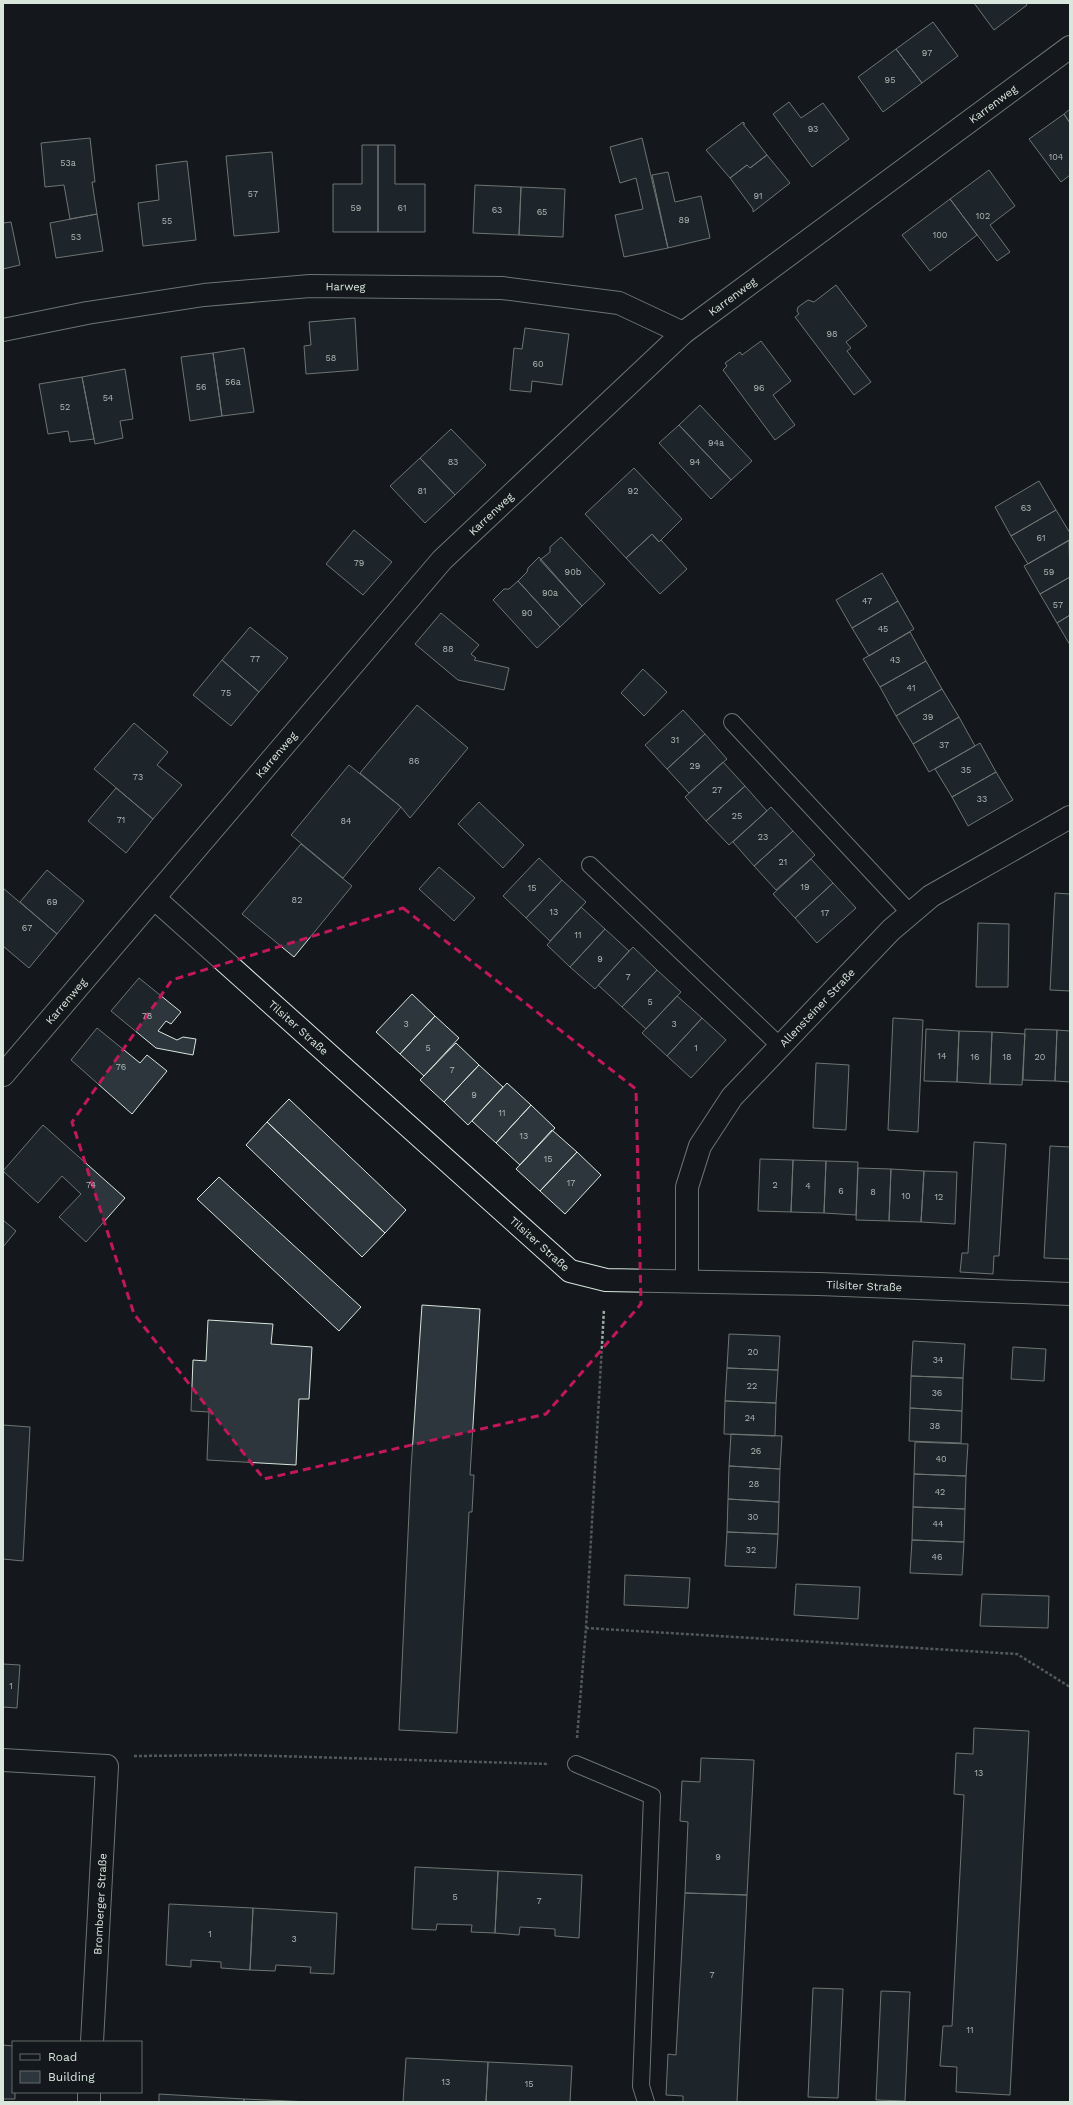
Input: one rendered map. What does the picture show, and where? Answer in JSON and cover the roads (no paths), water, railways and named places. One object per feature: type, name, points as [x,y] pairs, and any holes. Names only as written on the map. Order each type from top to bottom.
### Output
[{"type":"street","name":"Karrenweg","points":[[3,1075],[442,560],[683,333],[1070,47]]},
{"type":"street","name":"Harweg","points":[[3,330],[87,313],[204,294],[310,286],[502,288],[619,303],[683,333]]},
{"type":"street","name":"Allensteiner Straße","points":[[687,1281],[687,1187],[700,1146],[732,1097],[891,930],[931,896],[1070,817]]},
{"type":"street","name":"Tilsiter Straße","points":[[154,898],[570,1271],[606,1280],[687,1281],[1070,1294]]},
{"type":"street","name":"Bromberger Straße","points":[[3,1760],[107,1766],[92,2041]]},
{"type":"lane","points":[[732,722],[911,914]]},
{"type":"lane","points":[[590,864],[780,1046]]},
{"type":"lane","points":[[576,1764],[652,1796],[641,2086],[646,2102]]}]
